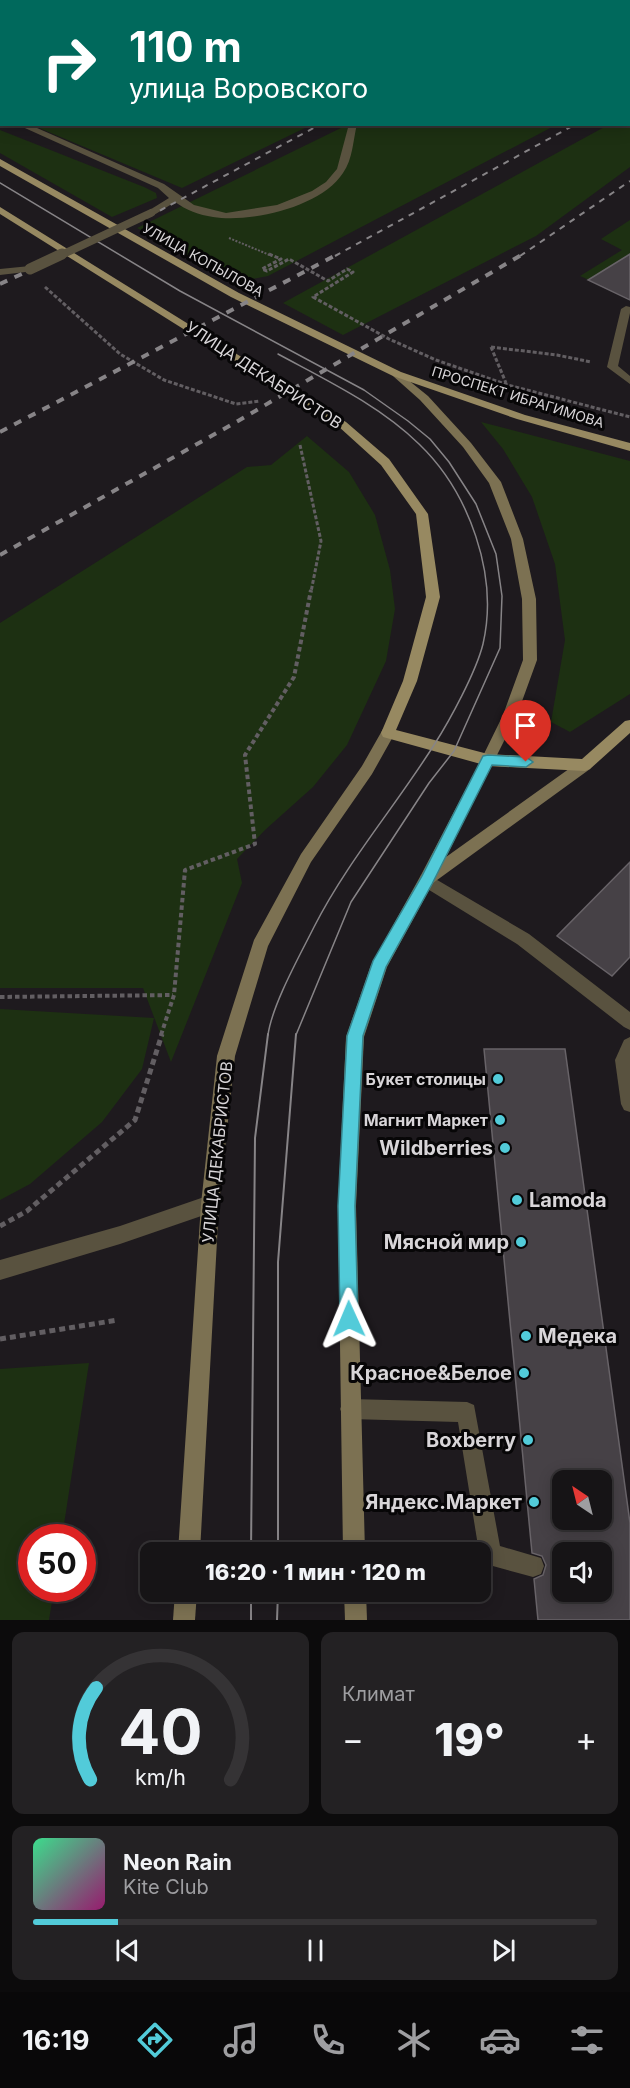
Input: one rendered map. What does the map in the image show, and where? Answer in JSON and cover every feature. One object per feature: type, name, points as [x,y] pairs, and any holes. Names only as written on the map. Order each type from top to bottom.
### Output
[{"type":"main road","name":"УЛИЦА КОПЫЛОВА","points":[[0,162],[235,296],[397,374]]},
{"type":"main road","name":"УЛИЦА ДЕКАБРИСТОВ","points":[[0,210],[342,424],[385,462],[422,514],[433,597],[410,681],[388,733],[367,770],[306,858],[260,945],[226,1056],[210,1204],[190,1542]]},
{"type":"main road","name":"ПРОСПЕКТ ИБРАГИМОВА","points":[[397,374],[521,417],[630,447]]},
{"type":"main road","points":[[354,1542],[347,1206],[355,1036],[379,965],[427,880],[488,760],[510,715],[530,660],[529,599],[517,539],[495,482],[467,445],[424,398],[397,374]]},
{"type":"main road","points":[[427,880],[585,765],[630,725]]},
{"type":"main road","points":[[388,733],[488,760],[585,765]]},
{"type":"main road","points":[[184,1620],[185,1602]]},
{"type":"main road","points":[[356,1602],[356,1620]]},
{"type":"street","points":[[25,126],[161,186],[173,199],[191,209],[215,215],[267,211],[315,195],[339,173],[352,126]]},
{"type":"street","points":[[0,272],[27,269],[151,213],[173,199]]},
{"type":"street","points":[[614,362],[626,309]]},
{"type":"street","points":[[614,362],[630,345]]},
{"type":"street","points":[[614,362],[630,381]]},
{"type":"street","points":[[427,880],[523,939],[630,1022]]},
{"type":"street","points":[[630,1045],[624,1060],[630,1104]]},
{"type":"street","points":[[0,1270],[120,1235],[210,1204]]},
{"type":"street","points":[[351,1409],[467,1412],[490,1556],[533,1566]]},
{"type":"path","points":[[289,259],[328,280],[347,269],[353,272],[313,297],[371,330],[436,360],[506,384],[536,394],[630,417]]},
{"type":"path","points":[[27,269],[120,354],[164,380],[236,404],[260,401]]},
{"type":"path","points":[[506,384],[491,347],[614,362]]},
{"type":"path","points":[[0,1226],[27,1211],[135,1120],[174,995],[185,870],[255,844],[245,755],[294,677],[321,541],[300,445]]},
{"type":"path","points":[[0,997],[174,995]]},
{"type":"path","points":[[0,1339],[118,1320]]},
{"type":"green space","points":[[34,126],[309,126],[182,188]]},
{"type":"green space","points":[[345,126],[554,126],[268,276],[236,282],[137,228]]},
{"type":"green space","points":[[606,126],[630,126],[630,167],[536,236],[343,335],[283,303]]},
{"type":"green space","points":[[0,130],[144,187],[156,193],[157,198],[112,217],[0,153]]},
{"type":"green space","points":[[630,220],[630,298],[580,276],[622,250],[601,239]]},
{"type":"green space","points":[[481,422],[630,461],[630,694],[570,732],[551,722],[565,640],[555,564],[532,497],[503,449]]},
{"type":"green space","points":[[307,436],[349,472],[375,515],[390,570],[395,609],[386,661],[347,745],[313,787],[237,859],[242,883],[171,1062],[143,988],[0,988],[0,623],[247,467],[271,465]]},
{"type":"green space","points":[[0,1009],[154,1018],[142,1069],[102,1122],[30,1184],[0,1200]]},
{"type":"green space","points":[[89,1363],[64,1524],[18,1524],[18,1602],[52,1602],[49,1620],[0,1620],[0,1369]]},
{"type":"building","points":[[630,254],[630,300],[588,280]]},
{"type":"building","points":[[630,862],[630,957],[612,976],[557,936]]},
{"type":"building","points":[[484,1049],[565,1049],[630,1523],[630,1620],[538,1620],[534,1579],[543,1575],[546,1565],[542,1556],[532,1553]]},
{"type":"tram line","points":[[0,183],[180,291],[364,390],[408,421],[430,439],[449,462],[476,504],[496,554],[502,596],[500,648],[454,751],[429,783],[351,902],[296,1035]]},
{"type":"tram line","points":[[268,1035],[281,995],[327,903],[356,857],[419,768],[455,709],[480,655],[487,618],[487,590],[476,536],[465,510],[437,464],[419,444],[387,417],[352,394],[278,354]]},
{"type":"tram line","points":[[251,1542],[255,1138],[268,1034]]},
{"type":"tram line","points":[[278,1542],[278,1262],[296,1034]]},
{"type":"tram line","points":[[251,1602],[251,1620]]},
{"type":"tram line","points":[[277,1620],[278,1602]]},
{"type":"railway","points":[[62,256],[161,210],[317,126]]},
{"type":"railway","points":[[335,256],[572,126]]},
{"type":"railway","points":[[523,254],[630,181]]},
{"type":"railway","points":[[0,284],[65,254]]},
{"type":"railway","points":[[0,432],[338,254]]},
{"type":"railway","points":[[0,555],[238,421],[523,254]]},
{"type":"place","name":"Букет столицы","points":[[498,1079]]},
{"type":"place","name":"Магнит Маркет","points":[[500,1120]]},
{"type":"place","name":"Wildberries","points":[[505,1148]]},
{"type":"place","name":"Lamoda","points":[[517,1200]]},
{"type":"place","name":"Мясной мир","points":[[521,1242]]},
{"type":"place","name":"Медека","points":[[526,1336]]},
{"type":"place","name":"Красное&Белое","points":[[524,1373]]},
{"type":"place","name":"Boxberry","points":[[528,1440]]},
{"type":"place","name":"Яндекс.Маркет","points":[[534,1502]]},
{"type":"route","points":[[349,1319],[347,1206],[355,1036],[386,949],[427,880],[488,760],[526,762]]}]
